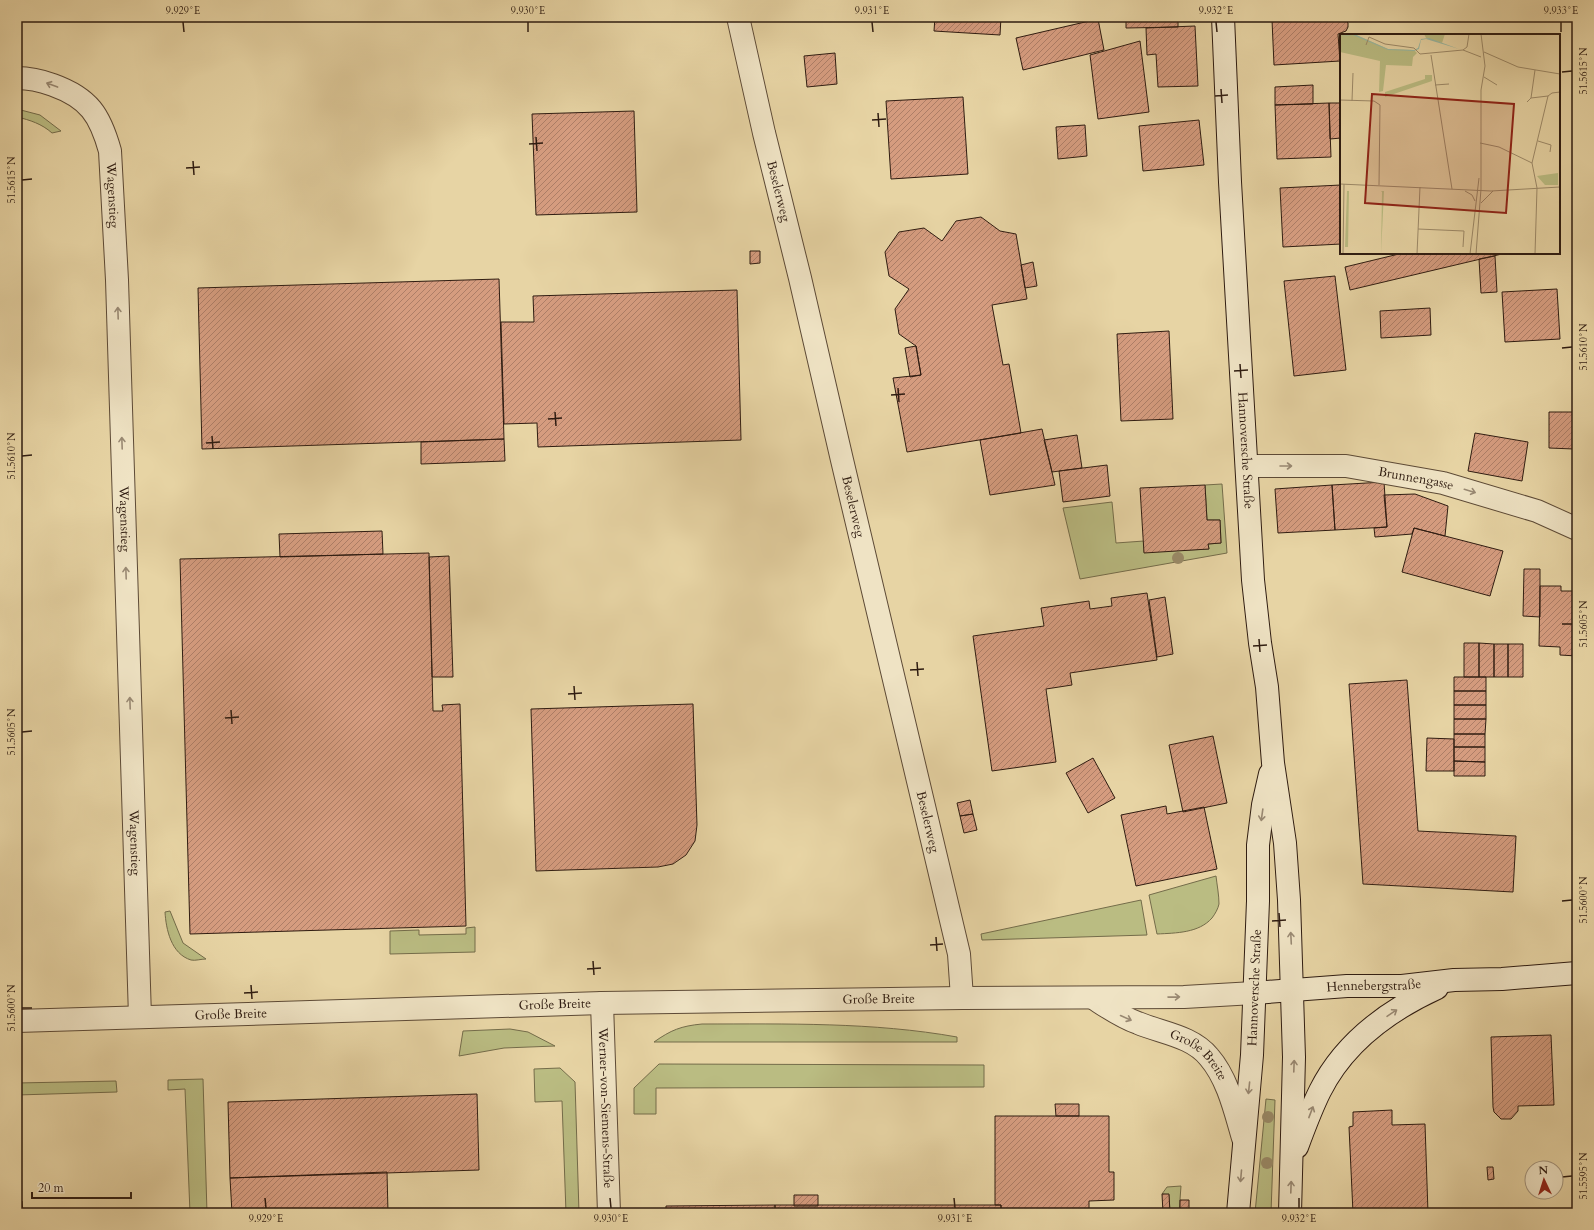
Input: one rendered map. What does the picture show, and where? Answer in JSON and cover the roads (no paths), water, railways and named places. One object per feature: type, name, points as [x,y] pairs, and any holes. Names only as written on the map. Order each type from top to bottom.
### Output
[{"type":"street","name":"Beselerweg","points":[[738,17],[959,954],[962,998]]},
{"type":"street","name":"Hannoversche Straße","points":[[1223,17],[1230,190],[1253,580],[1260,643],[1267,687],[1273,763],[1285,843],[1293,984],[1294,1057],[1290,1213]]},
{"type":"street","name":"Wagenstieg","points":[[17,78],[44,81],[65,89],[84,101],[96,116],[105,133],[110,151],[117,280],[140,1017]]},
{"type":"street","name":"Brunnengasse","points":[[1247,466],[1346,466],[1443,483],[1537,511],[1577,528]]},
{"type":"street","name":"Hannoversche Straße","points":[[1238,1213],[1252,1056],[1258,901],[1258,845],[1263,806],[1273,763]]},
{"type":"street","name":"Hennebergstraße","points":[[1293,984],[1365,975],[1454,980],[1502,979],[1577,973]]},
{"type":"street","points":[[1292,1161],[1320,1090],[1328,1076],[1349,1050],[1377,1023],[1393,1011],[1454,980]]},
{"type":"street","name":"Große Breite","points":[[17,1021],[602,1003],[962,998],[1093,998],[1118,987],[1134,984],[1254,986],[1293,984]]},
{"type":"street","name":"Große Breite","points":[[1093,998],[1118,1014],[1138,1023],[1182,1038],[1202,1049],[1213,1061],[1223,1078],[1244,1138]]},
{"type":"street","name":"Werner-von-Siemens-Straße","points":[[602,1003],[609,1213]]}]
